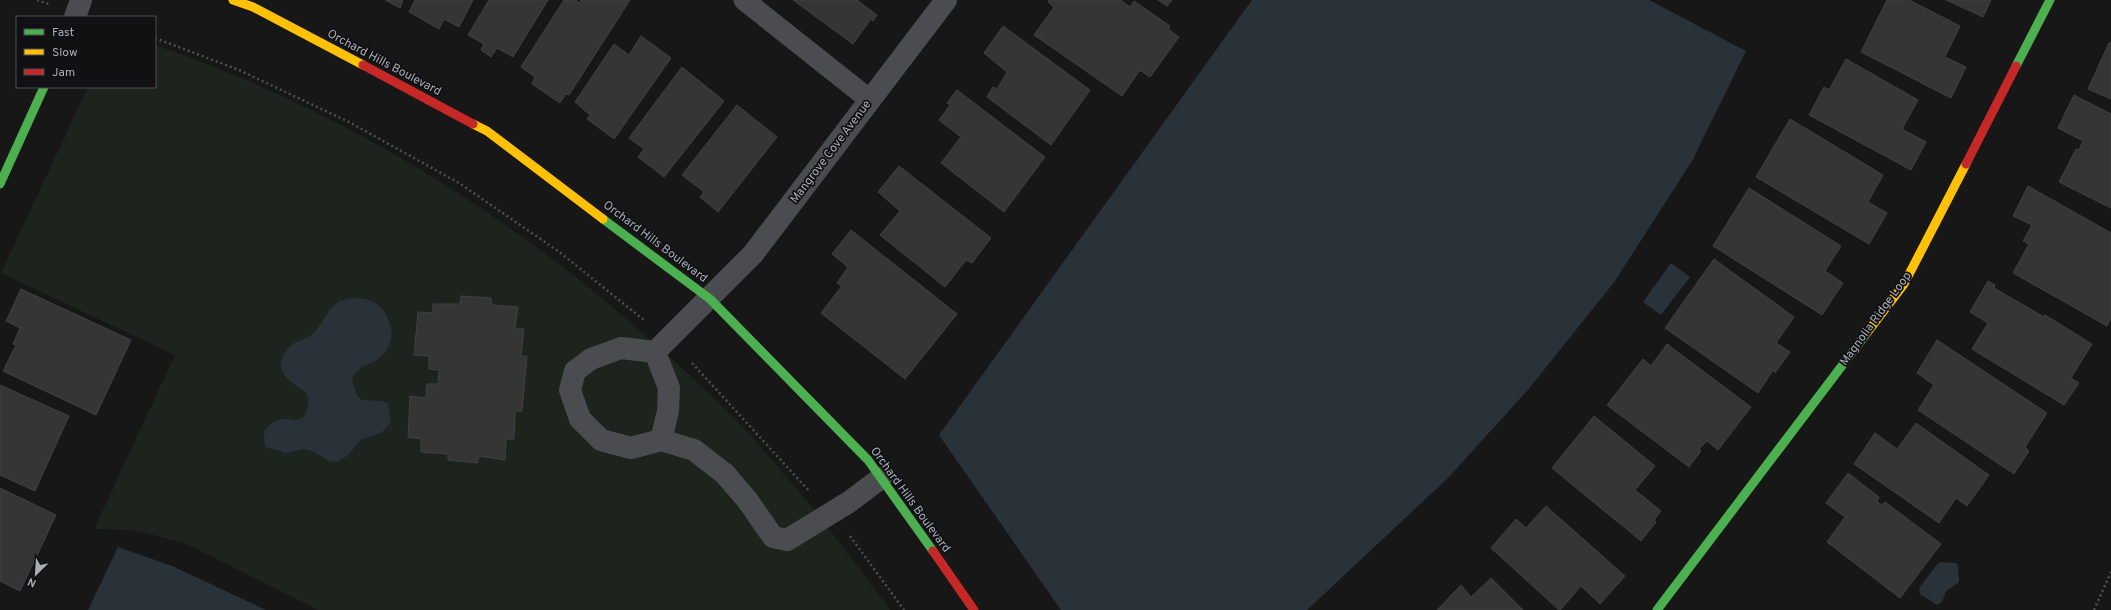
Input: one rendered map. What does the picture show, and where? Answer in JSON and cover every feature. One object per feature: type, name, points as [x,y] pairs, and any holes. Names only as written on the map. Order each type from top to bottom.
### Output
[{"type":"street","points":[[75,16],[81,0]]},
{"type":"street","name":"Orchard Hills Boulevard","points":[[233,0],[253,7],[486,131],[710,299],[868,460],[974,610]]},
{"type":"street","name":"Mangrove Cove Avenue","points":[[662,346],[753,254],[946,0]]},
{"type":"street","name":"Magnolia Ridge Loop","points":[[1657,610],[1904,284],[2050,0]]},
{"type":"street","points":[[0,184],[44,88]]},
{"type":"street","points":[[661,440],[668,411],[668,388],[662,346],[621,348],[590,359],[575,370],[570,390],[580,419],[601,440],[631,448],[661,440],[694,450],[725,474],[748,501],[773,537],[787,540],[830,514],[881,478]]},
{"type":"lane","points":[[744,0],[870,100]]},
{"type":"path","points":[[156,38],[239,70],[342,118],[459,183],[558,251],[662,346],[677,346],[852,539],[904,610]]},
{"type":"path","points":[[2094,610],[2111,572]]},
{"type":"shaded area","points":[[1252,0],[1649,0],[1746,51],[1692,161],[1615,281],[1527,391],[1447,479],[1307,610],[1061,610],[939,435]]},
{"type":"shaded area","points":[[156,45],[225,71],[294,102],[361,136],[427,173],[490,214],[551,258],[610,305],[666,354],[739,423],[811,507],[890,610],[318,610],[185,543],[134,530],[94,529],[175,355],[1,273],[88,88],[156,88]]},
{"type":"shaded area","points":[[1671,263],[1690,277],[1661,315],[1643,302]]},
{"type":"shaded area","points":[[352,298],[376,303],[383,310],[391,327],[391,339],[387,350],[378,359],[358,370],[352,381],[357,396],[362,400],[383,401],[388,404],[391,423],[381,433],[362,439],[347,456],[336,462],[329,461],[312,451],[303,449],[286,453],[265,447],[264,432],[271,424],[275,421],[284,419],[299,419],[305,414],[308,407],[307,394],[293,384],[282,371],[281,362],[285,352],[294,343],[313,334],[334,305]]},
{"type":"shaded area","points":[[118,547],[172,566],[266,610],[88,610]]},
{"type":"shaded area","points":[[1939,562],[1955,563],[1958,565],[1959,581],[1946,591],[1942,602],[1937,605],[1920,594],[1919,588]]},
{"type":"building","points":[[385,0],[403,0],[400,8]]},
{"type":"building","points":[[415,0],[473,0],[459,27],[444,19],[439,29],[409,12]]},
{"type":"building","points":[[489,0],[548,0],[513,57],[497,48],[491,57],[481,50],[484,44],[468,35]]},
{"type":"building","points":[[564,0],[576,0],[579,3],[581,0],[630,0],[569,95],[566,94],[560,103],[532,84],[535,77],[521,67]]},
{"type":"building","points":[[793,0],[857,0],[877,15],[873,21],[871,19],[853,44]]},
{"type":"building","points":[[1049,0],[1121,0],[1130,7],[1134,1],[1170,26],[1168,29],[1179,37],[1150,77],[1140,70],[1122,96],[1034,35],[1054,7],[1048,2]]},
{"type":"building","points":[[1158,0],[1172,0],[1167,6]]},
{"type":"building","points":[[1887,0],[1909,0],[1960,26],[1945,57],[1966,67],[1951,98],[1861,52]]},
{"type":"building","points":[[1946,0],[1991,0],[1983,17]]},
{"type":"building","points":[[1003,26],[1090,90],[1051,145],[987,97],[993,87],[997,89],[1007,72],[984,53]]},
{"type":"building","points":[[641,36],[671,58],[614,139],[587,119],[590,115],[575,102],[614,44],[629,55]]},
{"type":"building","points":[[2109,43],[2111,43],[2111,99],[2088,89]]},
{"type":"building","points":[[1846,59],[1918,100],[1902,129],[1926,142],[1911,170],[1809,115],[1824,87],[1829,90]]},
{"type":"building","points":[[682,67],[724,101],[664,177],[638,157],[644,149],[629,138]]},
{"type":"building","points":[[957,90],[1045,157],[1004,212],[941,163],[961,137],[939,120],[950,105],[947,103]]},
{"type":"building","points":[[2074,95],[2111,114],[2111,208],[2059,182],[2076,149],[2079,150],[2083,141],[2058,128]]},
{"type":"building","points":[[737,105],[777,137],[718,212],[700,197],[704,192],[682,175]]},
{"type":"building","points":[[1790,119],[1883,175],[1868,202],[1887,213],[1869,244],[1756,177]]},
{"type":"building","points":[[899,166],[991,238],[972,263],[966,260],[945,287],[880,235],[900,211],[878,192]]},
{"type":"building","points":[[2028,186],[2111,233],[2111,318],[2107,326],[2013,273],[2029,244],[2023,241],[2032,225],[2013,216]]},
{"type":"building","points":[[1749,188],[1841,246],[1825,271],[1843,283],[1822,315],[1713,246]]},
{"type":"building","points":[[851,230],[957,314],[905,379],[821,313],[842,286],[837,283],[848,267],[832,254]]},
{"type":"building","points":[[1714,259],[1794,317],[1776,343],[1790,352],[1775,373],[1773,370],[1758,393],[1665,328]]},
{"type":"building","points":[[1988,281],[1995,285],[1994,288],[2044,317],[2045,315],[2092,344],[2071,378],[2079,383],[2064,405],[1972,349],[1988,323],[1970,312]]},
{"type":"building","points":[[21,289],[131,340],[96,415],[3,371],[16,345],[13,344],[20,328],[6,321]]},
{"type":"building","points":[[461,296],[491,298],[492,305],[518,307],[515,329],[524,329],[521,356],[527,356],[522,411],[515,411],[514,439],[506,439],[505,460],[479,456],[477,463],[448,460],[448,454],[421,452],[421,439],[408,437],[410,396],[426,398],[427,384],[438,384],[439,370],[429,369],[429,356],[414,355],[418,312],[433,313],[433,304],[460,304]]},
{"type":"building","points":[[1937,340],[2047,413],[2025,447],[2029,451],[2014,474],[1918,410],[1934,385],[1917,373]]},
{"type":"building","points":[[1667,344],[1751,407],[1718,450],[1707,441],[1699,449],[1701,451],[1689,467],[1607,405],[1643,359],[1651,366]]},
{"type":"building","points":[[0,385],[69,416],[35,491],[0,475]]},
{"type":"building","points":[[1594,416],[1655,466],[1635,490],[1661,511],[1654,520],[1656,522],[1641,541],[1552,468]]},
{"type":"building","points":[[1916,423],[1989,475],[1967,506],[1956,498],[1939,523],[1854,464],[1875,433],[1897,449]]},
{"type":"building","points":[[1848,473],[1879,497],[1877,502],[1882,505],[1885,502],[1941,544],[1900,598],[1827,542],[1845,517],[1826,503]]},
{"type":"building","points":[[0,488],[56,515],[20,591],[0,581]]},
{"type":"building","points":[[1546,506],[1625,576],[1600,604],[1581,586],[1561,609],[1558,609],[1491,548],[1516,519],[1526,528]]},
{"type":"building","points":[[1491,578],[1523,610],[1437,610],[1461,585],[1471,597]]},
{"type":"traffic: fast","points":[[2016,66],[2050,0]]},
{"type":"traffic: fast","points":[[0,184],[44,88]]},
{"type":"traffic: fast","points":[[603,219],[710,299],[868,460],[933,551]]},
{"type":"traffic: fast","points":[[1657,610],[1866,334]]},
{"type":"traffic: slow","points":[[233,0],[253,7],[363,65]]},
{"type":"traffic: slow","points":[[473,124],[487,131],[603,219]]},
{"type":"traffic: slow","points":[[1866,334],[1904,284],[1966,164]]},
{"type":"traffic: jam","points":[[363,65],[473,124]]},
{"type":"traffic: jam","points":[[1966,164],[2016,66]]},
{"type":"traffic: jam","points":[[933,551],[974,610]]}]
